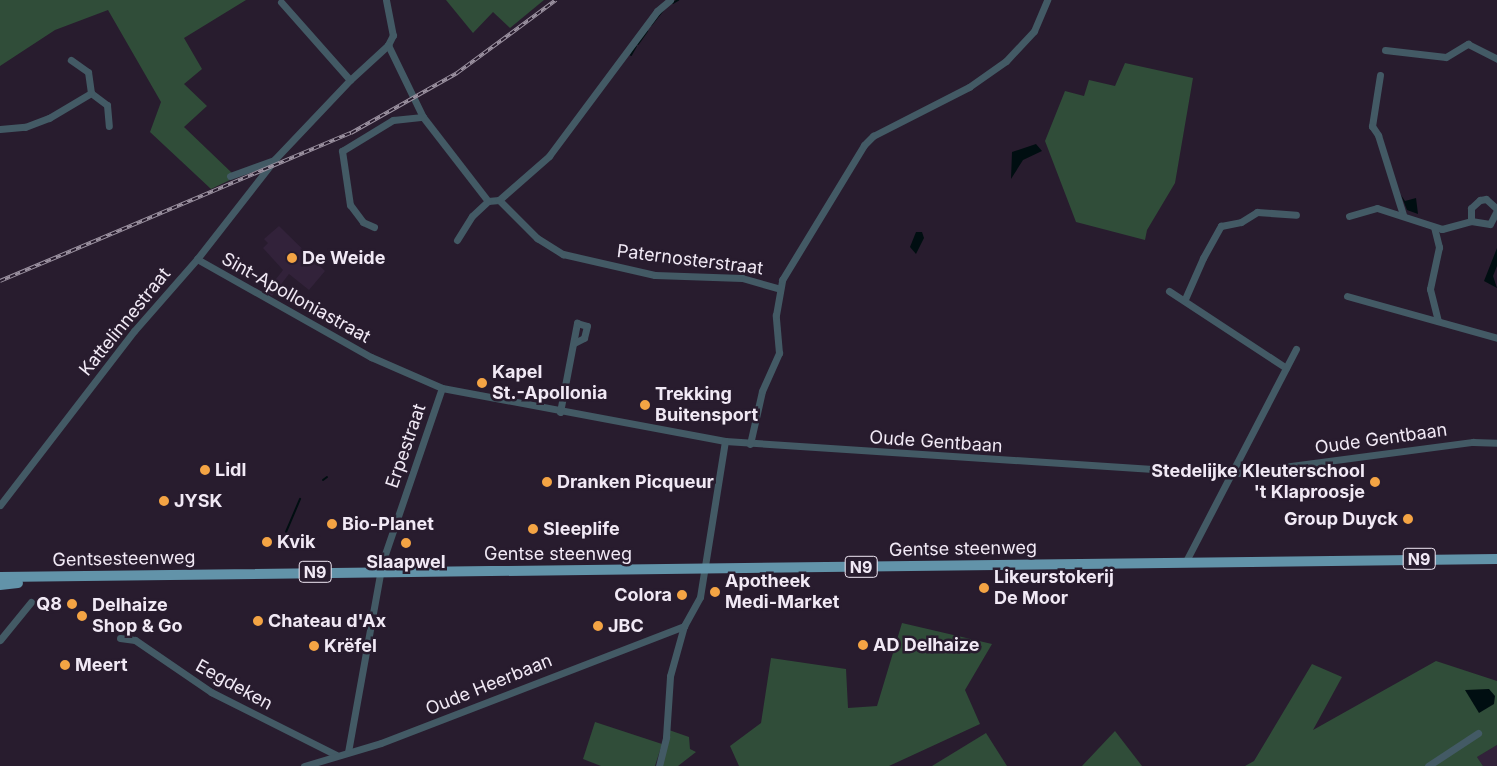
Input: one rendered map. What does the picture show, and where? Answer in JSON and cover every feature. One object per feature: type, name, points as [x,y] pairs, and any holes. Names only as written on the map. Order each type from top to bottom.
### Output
[{"type":"main road","name":"Gentse steenweg","points":[[249,573],[1497,559]]},
{"type":"main road","name":"Gentsesteenweg","points":[[0,577],[249,573]]},
{"type":"main road","points":[[0,586],[47,583],[63,576]]},
{"type":"street","points":[[386,0],[393,35],[388,45],[423,117],[488,201]]},
{"type":"street","points":[[457,240],[472,216],[488,201],[499,200],[540,166],[657,10],[670,0]]},
{"type":"street","points":[[750,444],[762,392],[779,353],[776,314],[778,288],[868,139],[970,86],[1006,61],[1034,32],[1048,0]]},
{"type":"street","points":[[281,2],[350,80]]},
{"type":"street","points":[[1386,50],[1446,56],[1468,44],[1497,59]]},
{"type":"street","name":"Kattelinnestraat","points":[[0,505],[134,331],[197,259],[275,159],[350,80],[388,45]]},
{"type":"street","points":[[71,60],[88,72],[91,93],[107,105],[109,126]]},
{"type":"street","points":[[1380,75],[1372,126],[1378,135],[1403,215]]},
{"type":"street","points":[[0,129],[25,127],[49,118],[91,93]]},
{"type":"street","points":[[374,227],[363,222],[350,206],[342,151],[393,120],[423,117]]},
{"type":"street","name":"Kattelinnestraat","points":[[230,176],[275,159]]},
{"type":"street","name":"Paternosterstraat","points":[[499,200],[537,238],[563,254],[655,274],[742,278],[778,288]]},
{"type":"street","points":[[1349,216],[1377,208],[1442,229],[1470,221],[1490,224],[1497,209],[1491,202],[1480,200],[1471,208],[1470,221]]},
{"type":"street","points":[[1185,299],[1198,266],[1221,226],[1240,222],[1257,212],[1296,216]]},
{"type":"street","points":[[1434,227],[1439,247],[1430,289],[1438,321]]},
{"type":"street","name":"Sint-Apolloniastraat","points":[[197,259],[382,362]]},
{"type":"street","points":[[1169,291],[1185,299],[1190,305],[1286,368]]},
{"type":"street","points":[[1347,296],[1497,338]]},
{"type":"street","points":[[560,412],[574,343]]},
{"type":"street","points":[[1186,561],[1229,474],[1296,348]]},
{"type":"street","name":"Oude Gentbaan","points":[[382,362],[442,388],[560,412],[750,444],[1229,474],[1473,442],[1497,443]]},
{"type":"street","name":"Erpestraat","points":[[348,752],[381,571],[442,388]]},
{"type":"street","points":[[659,766],[666,738],[670,676],[684,626],[700,597],[705,569],[710,516],[725,441]]},
{"type":"street","points":[[0,640],[31,602]]},
{"type":"street","name":"Oude Heerbaan","points":[[304,766],[416,730],[684,626]]},
{"type":"street","name":"Eegdeken","points":[[120,638],[135,640],[211,692],[336,755]]},
{"type":"street","points":[[1428,766],[1478,733]]},
{"type":"shaded area","points":[[1036,144],[1042,151],[1023,160],[1011,179],[1012,152]]},
{"type":"shaded area","points":[[1401,195],[1405,201],[1416,198],[1418,214],[1407,210]]},
{"type":"shaded area","name":"De Weide","points":[[279,226],[325,271],[309,290],[289,274],[272,296],[266,292],[283,270],[263,248],[268,243],[264,239]]},
{"type":"shaded area","points":[[916,232],[922,232],[924,238],[916,254],[910,247]]},
{"type":"shaded area","points":[[1497,248],[1497,266],[1493,276],[1497,288],[1484,281]]},
{"type":"shaded area","points":[[1489,689],[1495,696],[1494,704],[1479,713],[1465,690]]},
{"type":"shaded area","points":[[1497,745],[1497,766],[1483,766],[1477,757]]},
{"type":"green space","points":[[0,0],[246,0],[184,38],[202,69],[184,84],[207,106],[184,127],[232,173],[228,175],[230,180],[211,189],[150,132],[161,102],[108,10],[55,30],[0,66]]},
{"type":"green space","points":[[446,0],[544,0],[510,28],[493,12],[473,33]]},
{"type":"green space","points":[[1125,63],[1193,78],[1175,183],[1147,230],[1145,240],[1076,222],[1045,141],[1065,91],[1084,96],[1089,80],[1115,86]]},
{"type":"green space","points":[[902,623],[992,644],[965,690],[980,724],[889,766],[739,766],[730,746],[761,723],[771,658],[846,669],[848,708],[877,706]]},
{"type":"green space","points":[[1436,661],[1497,681],[1497,745],[1477,757],[1483,766],[1245,766],[1254,761],[1312,664],[1342,677],[1313,730]]},
{"type":"green space","points":[[595,722],[662,744],[655,766],[601,766],[583,759]]},
{"type":"green space","points":[[669,730],[689,737],[690,749],[696,752],[678,766],[662,766]]},
{"type":"green space","points":[[1115,731],[1142,766],[1082,766]]},
{"type":"green space","points":[[986,733],[1007,766],[932,766]]},
{"type":"waterway","points":[[673,3],[678,0]]},
{"type":"waterway","points":[[651,25],[663,10]]},
{"type":"waterway","points":[[638,44],[647,31]]},
{"type":"waterway","points":[[631,55],[636,46]]},
{"type":"waterway","points":[[323,480],[327,477]]},
{"type":"waterway","points":[[286,532],[300,499]]},
{"type":"railway","points":[[0,281],[351,133],[457,73],[556,0]]},
{"type":"place","name":"De Weide","points":[[292,258]]},
{"type":"place","name":"Kapel St.-Apollonia","points":[[482,383]]},
{"type":"place","name":"Trekking Buitensport","points":[[645,405]]},
{"type":"place","name":"Lidl","points":[[205,470]]},
{"type":"place","name":"Dranken Picqueur","points":[[547,482]]},
{"type":"place","name":"Stedelijke Kleuterschool 't Klaproosje","points":[[1375,482]]},
{"type":"place","name":"JYSK","points":[[164,501]]},
{"type":"place","name":"Group Duyck","points":[[1408,519]]},
{"type":"place","name":"Bio-Planet","points":[[332,524]]},
{"type":"place","name":"Sleeplife","points":[[533,529]]},
{"type":"place","name":"Kvik","points":[[267,542]]},
{"type":"place","name":"Slaapwel","points":[[406,543]]},
{"type":"place","name":"Likeurstokerij De Moor","points":[[984,588]]},
{"type":"place","name":"Apotheek Medi-Market","points":[[715,592]]},
{"type":"place","name":"Colora","points":[[682,595]]},
{"type":"place","name":"Q8","points":[[72,604]]},
{"type":"place","name":"Delhaize Shop & Go","points":[[82,616]]},
{"type":"place","name":"Chateau d'Ax","points":[[258,621]]},
{"type":"place","name":"JBC","points":[[598,626]]},
{"type":"place","name":"AD Delhaize","points":[[863,645]]},
{"type":"place","name":"Krëfel","points":[[314,646]]},
{"type":"place","name":"Meert","points":[[65,665]]}]
